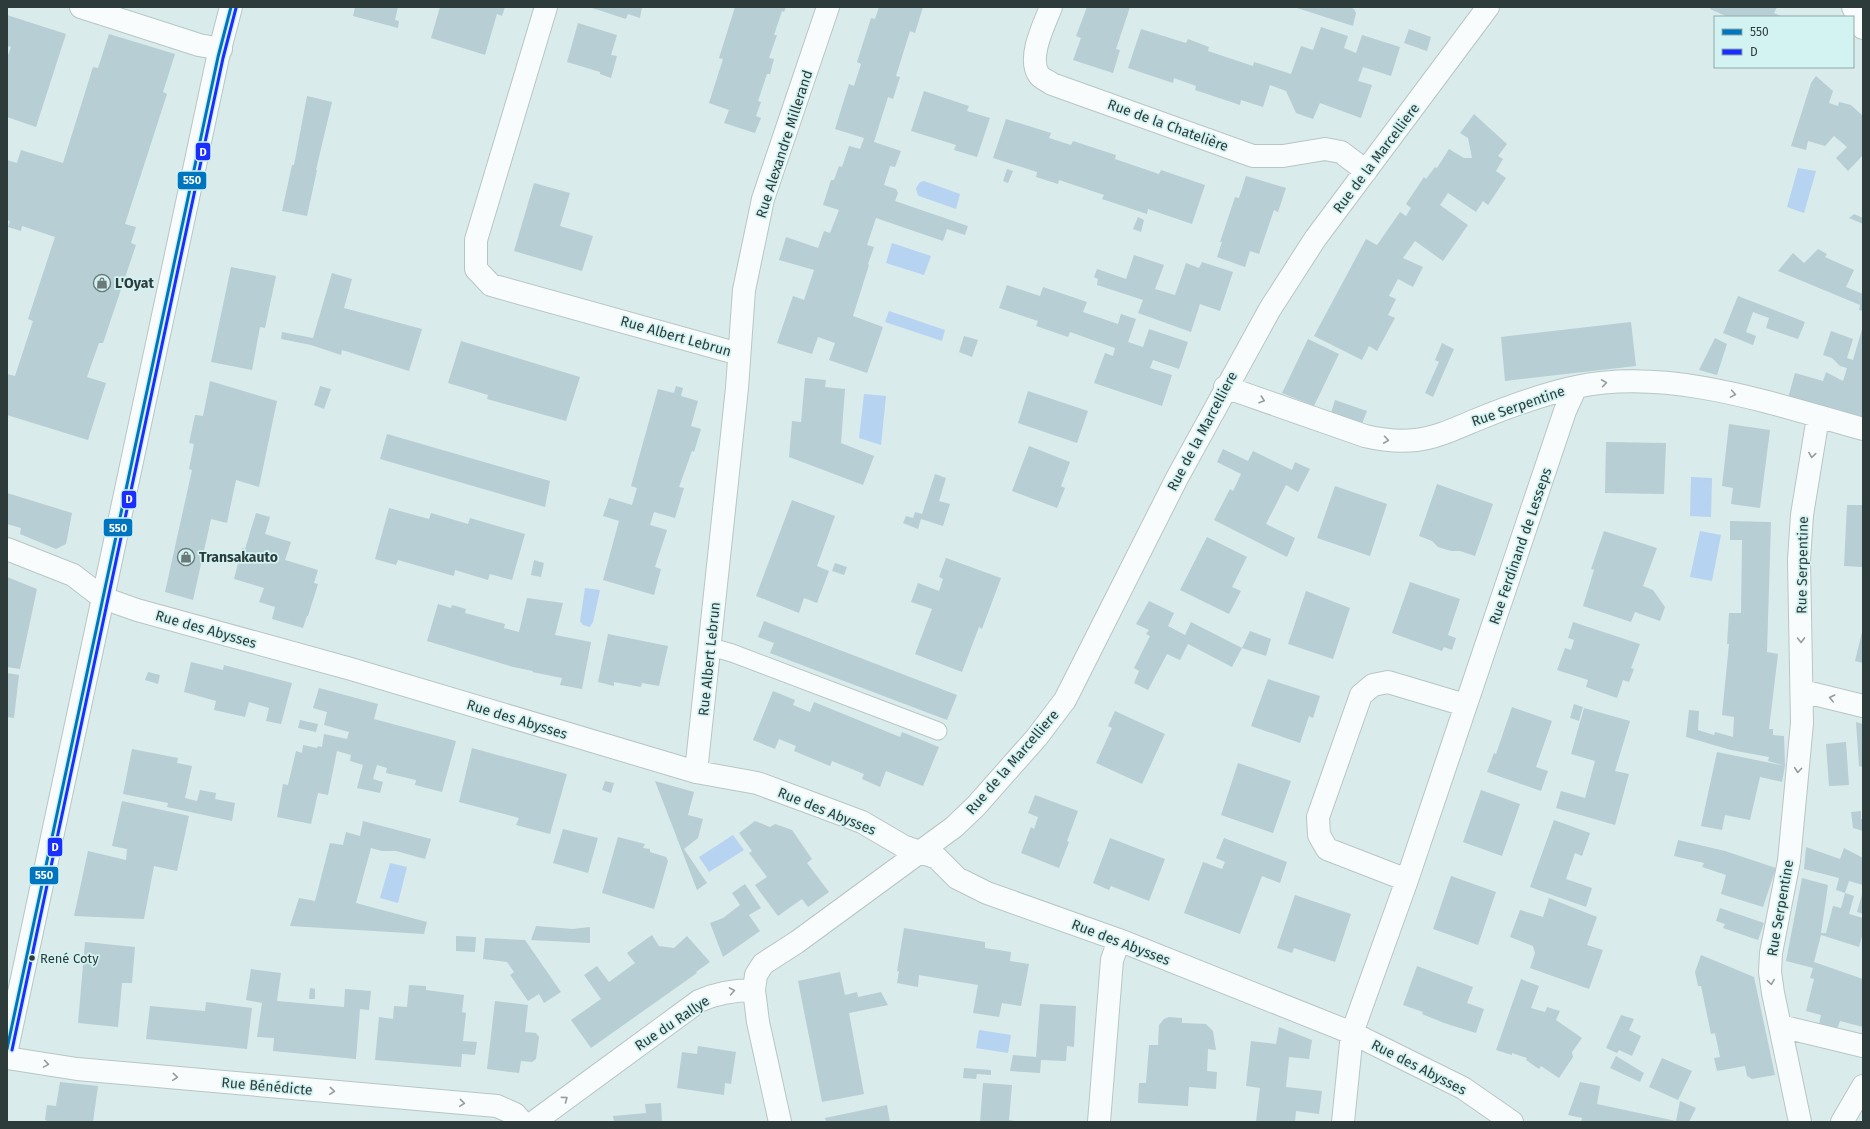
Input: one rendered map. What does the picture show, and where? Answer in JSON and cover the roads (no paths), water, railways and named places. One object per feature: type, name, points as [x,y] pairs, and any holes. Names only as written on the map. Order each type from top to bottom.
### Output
[{"type":"street","points":[[81,7],[199,45],[221,49]]},
{"type":"street","points":[[7,1049],[231,7]]},
{"type":"street","name":"Rue Albert Lebrun","points":[[546,7],[476,240],[476,269],[491,285],[739,354],[737,388],[711,647],[696,772]]},
{"type":"street","name":"Rue Alexandre Millerand","points":[[739,354],[744,290],[763,199],[828,7]]},
{"type":"street","name":"Rue de la Chatelière","points":[[1051,7],[1034,55],[1035,67],[1040,77],[1052,84],[1253,156],[1283,156],[1324,149],[1341,152],[1366,171]]},
{"type":"street","name":"Rue de la Marcelliere","points":[[921,852],[954,826],[976,806],[1037,737],[1065,700],[1177,478],[1225,387],[1270,309],[1315,239],[1487,7]]},
{"type":"street","points":[[1853,7],[1863,28]]},
{"type":"street","name":"Rue Serpentine","points":[[1225,387],[1365,436],[1389,441],[1417,440],[1442,434],[1521,403],[1576,387],[1610,382],[1694,386],[1747,396],[1863,429]]},
{"type":"street","name":"Rue Ferdinand de Lesseps","points":[[1343,1122],[1352,1033],[1408,880],[1565,412],[1576,387]]},
{"type":"street","name":"Rue Serpentine","points":[[1800,1122],[1770,972],[1771,953],[1789,861],[1802,722],[1799,560],[1802,515],[1818,417]]},
{"type":"street","name":"Rue des Abysses","points":[[7,549],[73,575],[103,598],[137,610],[359,672],[696,772],[757,783],[862,822],[903,846],[937,858],[957,878],[987,893],[1119,940],[1352,1033],[1464,1088],[1512,1122]]},
{"type":"street","points":[[1408,880],[1327,850],[1319,835],[1318,817],[1361,696],[1373,685],[1388,682],[1466,705]]},
{"type":"street","points":[[1802,691],[1863,706]]},
{"type":"street","points":[[780,1122],[758,1022],[754,990],[756,975],[763,964],[797,942],[921,852]]},
{"type":"street","points":[[1099,1122],[1112,960],[1119,940]]},
{"type":"street","name":"Rue du Rallye","points":[[534,1122],[699,1001],[715,994],[738,990],[754,990]]},
{"type":"street","points":[[1780,1026],[1863,1046]]},
{"type":"street","name":"Rue Bénédicte","points":[[7,1058],[77,1069],[497,1106],[515,1114],[522,1122]]},
{"type":"street","points":[[1842,1122],[1863,1086]]},
{"type":"lane","points":[[711,647],[739,656],[938,731]]},
{"type":"water","points":[[1798,168],[1816,171],[1804,213],[1787,207]]},
{"type":"water","points":[[924,181],[960,194],[956,209],[919,196],[916,188],[920,182]]},
{"type":"water","points":[[892,243],[931,256],[924,275],[886,263]]},
{"type":"water","points":[[889,311],[945,330],[942,341],[885,322]]},
{"type":"water","points":[[864,394],[886,396],[881,445],[859,438]]},
{"type":"water","points":[[1691,477],[1712,478],[1711,517],[1690,516]]},
{"type":"water","points":[[1700,531],[1721,535],[1712,581],[1690,577]]},
{"type":"water","points":[[585,588],[600,590],[593,622],[590,627],[583,625],[580,621]]},
{"type":"water","points":[[733,835],[744,850],[709,872],[699,857]]},
{"type":"water","points":[[390,863],[407,867],[398,903],[380,898]]},
{"type":"water","points":[[979,1030],[1011,1035],[1008,1053],[976,1048]]},
{"type":"place","name":"L'Oyat","points":[[102,283]]},
{"type":"place","name":"Transakauto","points":[[186,557]]},
{"type":"place","name":"René Coty","points":[[32,958]]}]
